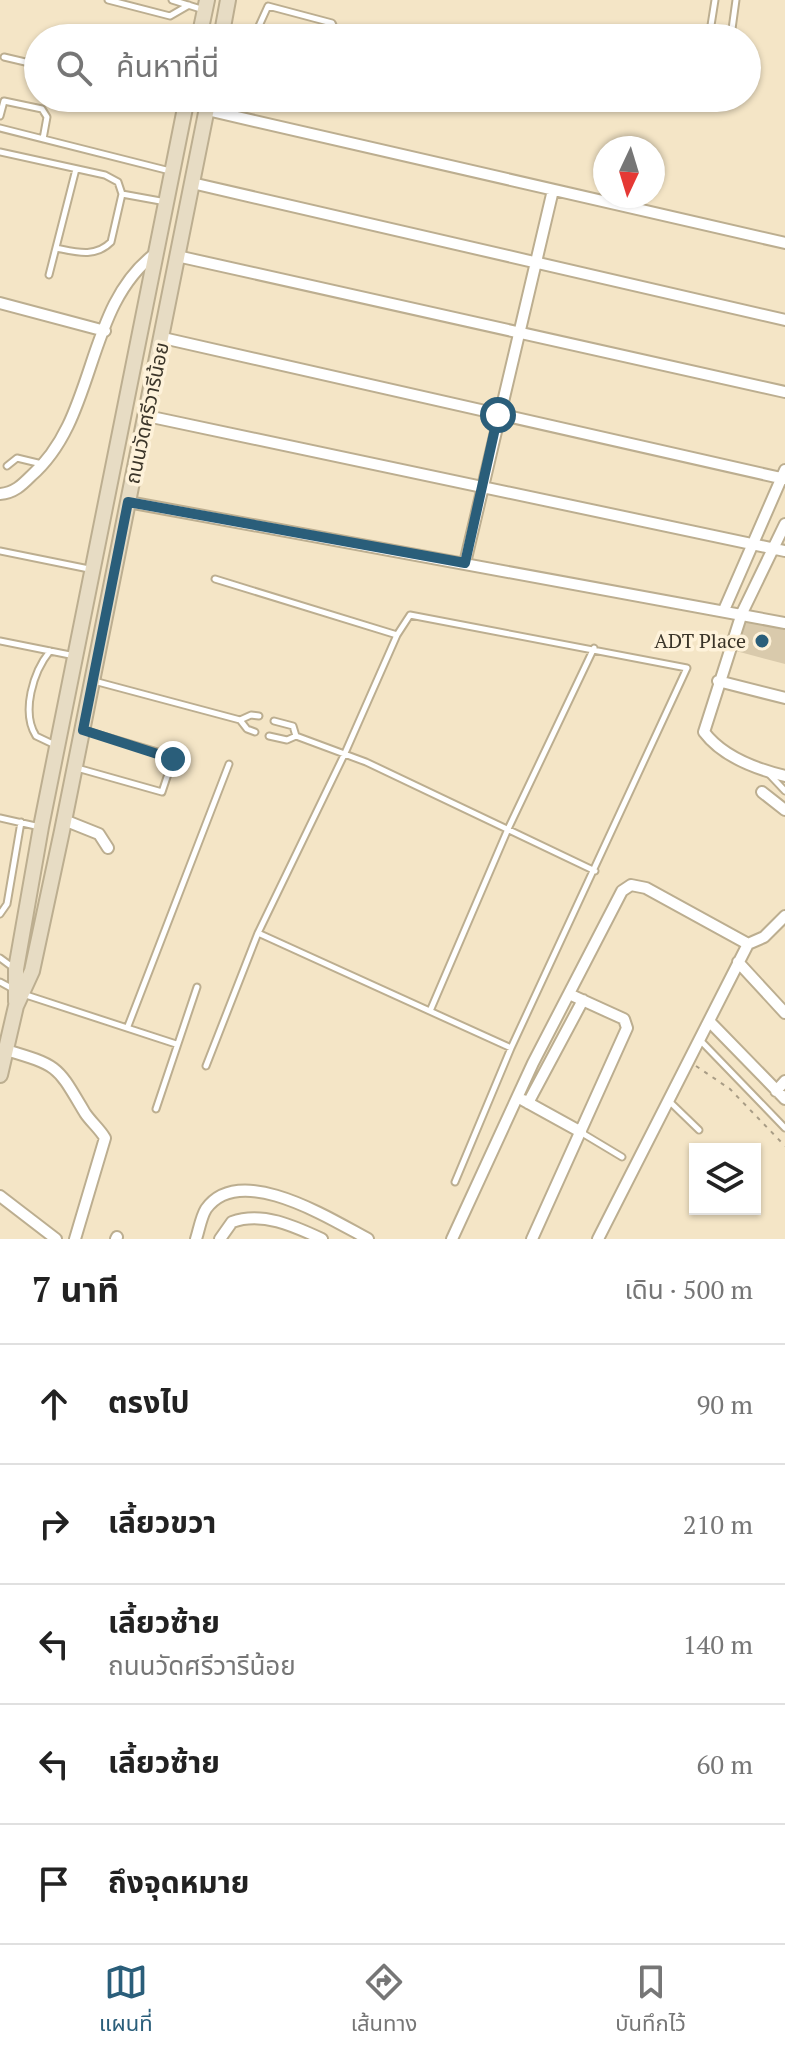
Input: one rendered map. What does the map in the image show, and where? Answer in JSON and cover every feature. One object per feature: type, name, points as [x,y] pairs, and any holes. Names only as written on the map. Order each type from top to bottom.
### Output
[{"type":"main road","points":[[224,24],[228,0]]},
{"type":"main road","name":"ถนนวัดศรีวารีน้อย","points":[[0,1075],[41,827],[167,202],[182,112]]},
{"type":"main road","name":"ถนนวัดศรีวารีน้อย","points":[[14,1003],[32,971],[163,338],[206,112]]},
{"type":"main road","points":[[41,827],[63,825]]},
{"type":"street","points":[[240,112],[553,190],[785,243]]},
{"type":"street","points":[[192,183],[785,320]]},
{"type":"street","points":[[465,563],[553,190]]},
{"type":"street","points":[[0,494],[17,489],[45,465],[64,439],[105,331],[129,279],[156,253]]},
{"type":"street","points":[[177,256],[785,392]]},
{"type":"street","points":[[0,303],[105,331]]},
{"type":"street","points":[[163,338],[498,415],[784,476],[724,610]]},
{"type":"street","points":[[147,416],[780,550]]},
{"type":"street","points":[[128,502],[785,623]]},
{"type":"street","points":[[785,524],[780,550],[742,613],[704,732],[713,743],[767,771],[785,776]]},
{"type":"street","points":[[718,681],[785,698]]},
{"type":"street","points":[[762,792],[785,810]]},
{"type":"street","points":[[63,825],[101,835],[108,848]]},
{"type":"street","points":[[452,1239],[517,1097],[622,891],[631,885],[646,888],[748,944]]},
{"type":"street","points":[[598,1239],[748,944],[764,937],[785,916]]},
{"type":"street","points":[[738,962],[785,1013]]},
{"type":"street","points":[[532,1239],[627,1023],[569,994]]},
{"type":"street","points":[[528,1103],[583,1000]]},
{"type":"street","points":[[709,1021],[785,1099]]},
{"type":"street","points":[[6,1050],[51,1064],[63,1073],[89,1120],[105,1138],[75,1239]]},
{"type":"street","points":[[776,1091],[785,1081]]},
{"type":"street","points":[[517,1097],[581,1132]]},
{"type":"street","points":[[196,1239],[205,1210],[225,1196],[238,1192],[277,1194],[368,1239]]},
{"type":"street","points":[[0,1196],[56,1239]]},
{"type":"street","points":[[301,1229],[308,1208]]},
{"type":"street","points":[[221,1237],[232,1222],[257,1217],[301,1229],[322,1239]]},
{"type":"lane","points":[[108,0],[170,16],[189,5]]},
{"type":"lane","points":[[172,0],[189,5],[206,5]]},
{"type":"lane","points":[[711,24],[715,0]]},
{"type":"lane","points":[[733,24],[736,0]]},
{"type":"lane","points":[[259,24],[268,6],[277,6],[332,24]]},
{"type":"lane","points":[[4,57],[24,62]]},
{"type":"lane","points":[[0,116],[4,101],[24,105]]},
{"type":"lane","points":[[43,139],[47,117],[44,112]]},
{"type":"lane","points":[[0,128],[173,171]]},
{"type":"lane","points":[[0,152],[112,178],[122,194],[111,242],[107,247],[91,254],[56,248]]},
{"type":"lane","points":[[49,275],[76,169]]},
{"type":"lane","points":[[122,194],[167,202]]},
{"type":"lane","points":[[7,466],[17,458],[45,465]]},
{"type":"lane","points":[[0,551],[93,570]]},
{"type":"lane","points":[[215,579],[397,635]]},
{"type":"lane","points":[[206,1066],[258,933],[345,753],[397,635],[410,615],[687,668],[511,1048],[455,1182]]},
{"type":"lane","points":[[0,641],[76,656]]},
{"type":"lane","points":[[430,1011],[508,829],[594,648]]},
{"type":"lane","points":[[50,651],[38,669],[28,715],[36,736],[57,746]]},
{"type":"lane","points":[[92,680],[240,720],[247,729],[255,732]]},
{"type":"lane","points":[[240,720],[251,715],[259,716]]},
{"type":"lane","points":[[274,721],[293,726],[296,736]]},
{"type":"lane","points":[[75,767],[162,792],[172,766],[173,759],[168,755],[83,730]]},
{"type":"lane","points":[[269,736],[287,740],[296,736],[345,753],[595,871]]},
{"type":"lane","points":[[128,1026],[229,764]]},
{"type":"lane","points":[[767,771],[785,791]]},
{"type":"lane","points":[[0,818],[41,827]]},
{"type":"lane","points":[[0,914],[7,904],[21,822]]},
{"type":"lane","points":[[258,933],[511,1048]]},
{"type":"lane","points":[[0,958],[16,969]]},
{"type":"lane","points":[[0,982],[14,1003],[128,1026],[176,1044]]},
{"type":"lane","points":[[156,1109],[197,987]]},
{"type":"lane","points":[[699,1039],[785,1128]]},
{"type":"lane","points":[[668,1100],[699,1130]]},
{"type":"lane","points":[[581,1132],[622,1157]]},
{"type":"path","points":[[688,1061],[730,1089],[785,1146]]},
{"type":"building","name":"ADT Place","points":[[743,620],[785,630],[785,664],[736,651]]},
{"type":"place","name":"ADT Place","points":[[762,641]]},
{"type":"route","points":[[173,759],[83,730],[128,502],[465,563],[498,415]]}]
